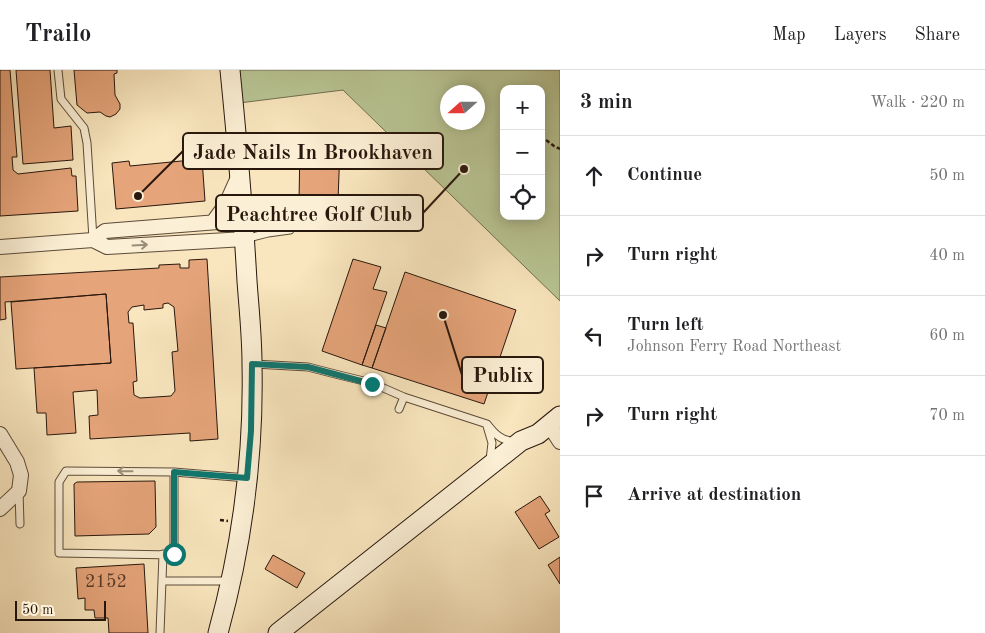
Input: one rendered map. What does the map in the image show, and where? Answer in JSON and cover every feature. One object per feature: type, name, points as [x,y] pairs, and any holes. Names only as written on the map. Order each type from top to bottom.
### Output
[{"type":"main road","points":[[218,633],[244,506],[251,431],[252,364],[244,220],[230,70]]},
{"type":"main road","points":[[278,633],[489,466],[542,429]]},
{"type":"main road","points":[[294,633],[407,542],[529,451],[542,429]]},
{"type":"street","points":[[213,222],[226,204],[240,172]]},
{"type":"street","points":[[93,240],[105,231],[244,220]]},
{"type":"street","points":[[0,247],[93,240],[107,247],[245,239]]},
{"type":"street","points":[[542,429],[560,442]]},
{"type":"street","points":[[0,434],[17,462],[21,475],[19,491],[0,509]]},
{"type":"lane","points":[[58,70],[61,99],[84,128],[93,240]]},
{"type":"lane","points":[[245,239],[290,230]]},
{"type":"lane","points":[[252,364],[308,367],[372,384],[487,424],[495,434],[506,441],[542,429]]},
{"type":"lane","points":[[399,409],[404,396]]},
{"type":"lane","points":[[487,424],[492,443],[489,466]]},
{"type":"lane","points":[[174,472],[174,554],[59,553],[60,482],[66,471],[174,472],[247,478]]},
{"type":"lane","points":[[19,491],[20,524]]},
{"type":"lane","points":[[160,633],[163,554]]},
{"type":"lane","points":[[162,581],[230,581]]},
{"type":"path","points":[[545,139],[560,149]]},
{"type":"path","points":[[220,520],[230,521]]},
{"type":"green space","points":[[225,70],[560,70],[560,301],[343,90],[231,104]]},
{"type":"building","points":[[0,70],[10,70],[17,157],[12,157],[13,170],[18,174],[71,168],[72,176],[76,176],[78,211],[0,216]]},
{"type":"building","points":[[16,70],[50,70],[54,128],[71,126],[73,160],[23,164]]},
{"type":"building","points":[[74,70],[117,70],[117,73],[114,74],[115,95],[120,104],[120,109],[116,114],[110,117],[100,112],[87,113],[77,105]]},
{"type":"building","points":[[300,145],[340,146],[338,201],[299,201]]},
{"type":"building","points":[[202,159],[205,201],[116,209],[112,163],[129,161],[130,166]]},
{"type":"building","points":[[207,259],[218,439],[190,441],[190,433],[90,439],[89,416],[98,415],[97,390],[73,392],[76,433],[47,435],[46,413],[37,413],[34,368],[111,363],[106,294],[5,302],[6,319],[0,320],[0,277],[159,268],[159,265],[180,264],[180,268],[189,268],[189,260]],"holes":[[[168,303],[174,307],[178,351],[172,352],[175,391],[171,396],[140,398],[134,395],[133,382],[137,381],[133,323],[129,323],[128,312],[132,307],[144,305],[144,310],[163,308],[163,304]]]},
{"type":"building","points":[[353,259],[381,267],[373,289],[387,292],[362,365],[322,351]]},
{"type":"building","points":[[405,272],[516,310],[484,404],[372,368]]},
{"type":"building","points":[[106,294],[111,363],[16,369],[11,302]]},
{"type":"building","points":[[376,325],[386,328],[372,368],[362,365]]},
{"type":"building","points":[[155,481],[156,527],[149,534],[75,536],[74,484],[77,482]]},
{"type":"building","points":[[540,496],[550,511],[545,514],[559,537],[539,549],[515,512]]},
{"type":"building","points":[[273,555],[305,573],[297,588],[265,569]]},
{"type":"building","points":[[560,557],[560,584],[548,565]]},
{"type":"building","points":[[144,564],[148,633],[109,633],[108,618],[95,618],[94,610],[85,610],[85,598],[78,599],[76,568]]},
{"type":"place","name":"Peachtree Golf Club","points":[[464,169]]},
{"type":"place","name":"Jade Nails In Brookhaven","points":[[138,196]]},
{"type":"place","name":"Publix","points":[[443,315]]},
{"type":"route","points":[[174,554],[174,472],[247,478],[251,431],[252,364],[308,367],[372,384]]}]
